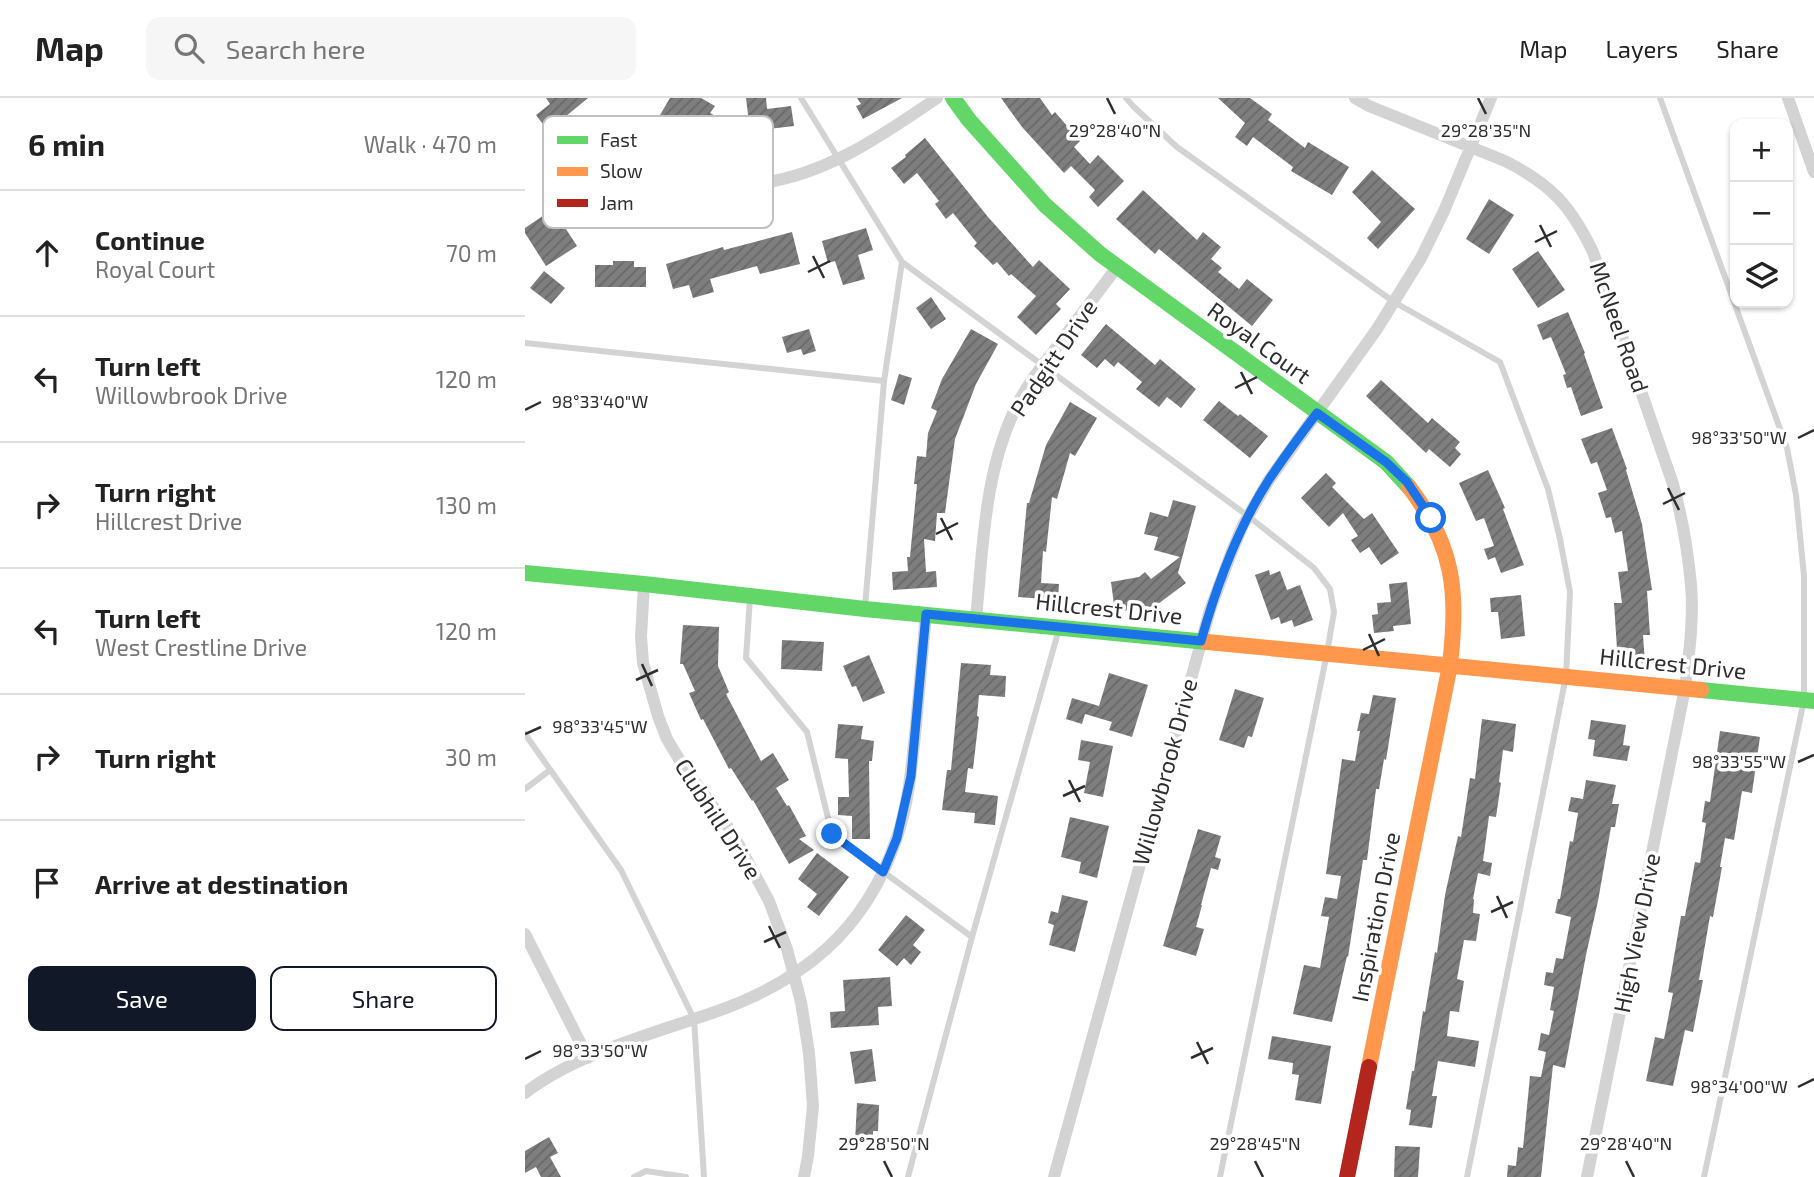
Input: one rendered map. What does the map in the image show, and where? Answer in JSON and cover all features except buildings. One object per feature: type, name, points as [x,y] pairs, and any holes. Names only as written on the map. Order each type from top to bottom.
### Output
[{"type":"street","points":[[773,180],[810,171],[838,159],[889,131],[937,98]]},
{"type":"street","name":"Royal Court","points":[[953,98],[969,120],[1066,225],[1117,267],[1386,462],[1407,482],[1431,518],[1445,551],[1453,584],[1455,618],[1450,665]]},
{"type":"street","name":"McNeel Road","points":[[1356,98],[1369,106],[1521,169],[1550,189],[1580,226],[1593,252],[1679,506],[1692,587],[1691,633],[1685,688]]},
{"type":"street","name":"Willowbrook Drive","points":[[1054,1177],[1201,641],[1232,551],[1269,480],[1377,329],[1421,258],[1491,98]]},
{"type":"street","points":[[1788,98],[1814,172]]},
{"type":"street","name":"Padgitt Drive","points":[[976,619],[988,498],[1003,437],[1017,404],[1042,366],[1117,267]]},
{"type":"street","name":"Hillcrest Drive","points":[[525,573],[865,609],[1809,700]]},
{"type":"street","name":"Clubhill Drive","points":[[644,584],[642,650],[650,693],[667,739],[733,834],[769,901],[787,949],[801,1002],[809,1053],[813,1106],[809,1156],[804,1177]]},
{"type":"street","points":[[525,1093],[566,1067],[745,1001],[794,975],[841,935],[862,909],[883,872],[897,838],[911,776],[926,614]]},
{"type":"street","name":"Inspiration Drive","points":[[1347,1177],[1450,665]]},
{"type":"street","name":"High View Drive","points":[[1587,1177],[1685,688]]},
{"type":"street","points":[[525,934],[588,1058]]},
{"type":"lane","points":[[801,98],[902,262],[1248,516],[1314,568],[1330,589],[1335,612],[1220,1177]]},
{"type":"lane","points":[[1126,98],[1177,147],[1394,302],[1500,362],[1548,489],[1570,592],[1566,676],[1467,1177]]},
{"type":"lane","points":[[1660,98],[1787,448],[1796,495],[1804,576],[1809,700],[1704,1177]]},
{"type":"lane","points":[[865,609],[884,381],[902,262]]},
{"type":"lane","points":[[525,343],[884,381]]},
{"type":"lane","points":[[1804,576],[1814,573]]},
{"type":"lane","points":[[750,596],[746,659],[807,732],[832,834],[972,937]]},
{"type":"lane","points":[[908,1177],[1059,627]]},
{"type":"lane","points":[[525,734],[621,870],[694,1019],[703,1177]]},
{"type":"lane","points":[[525,789],[550,770]]},
{"type":"lane","points":[[634,1177],[646,1171],[686,1177]]},
{"type":"traffic: fast","points":[[953,98],[969,120],[1045,205],[1100,254],[1386,462],[1409,487]]},
{"type":"traffic: fast","points":[[525,573],[1207,642]]},
{"type":"traffic: fast","points":[[1701,690],[1814,701]]},
{"type":"traffic: slow","points":[[1369,1067],[1450,665],[1452,639],[1453,592],[1450,571],[1436,530],[1409,487]]},
{"type":"traffic: slow","points":[[1207,642],[1701,690]]},
{"type":"traffic: jam","points":[[1347,1177],[1369,1067]]},
{"type":"route","points":[[832,834],[883,872],[897,838],[911,776],[926,614],[1201,641],[1243,525],[1269,480],[1317,413],[1386,462],[1407,482],[1431,518]]}]
